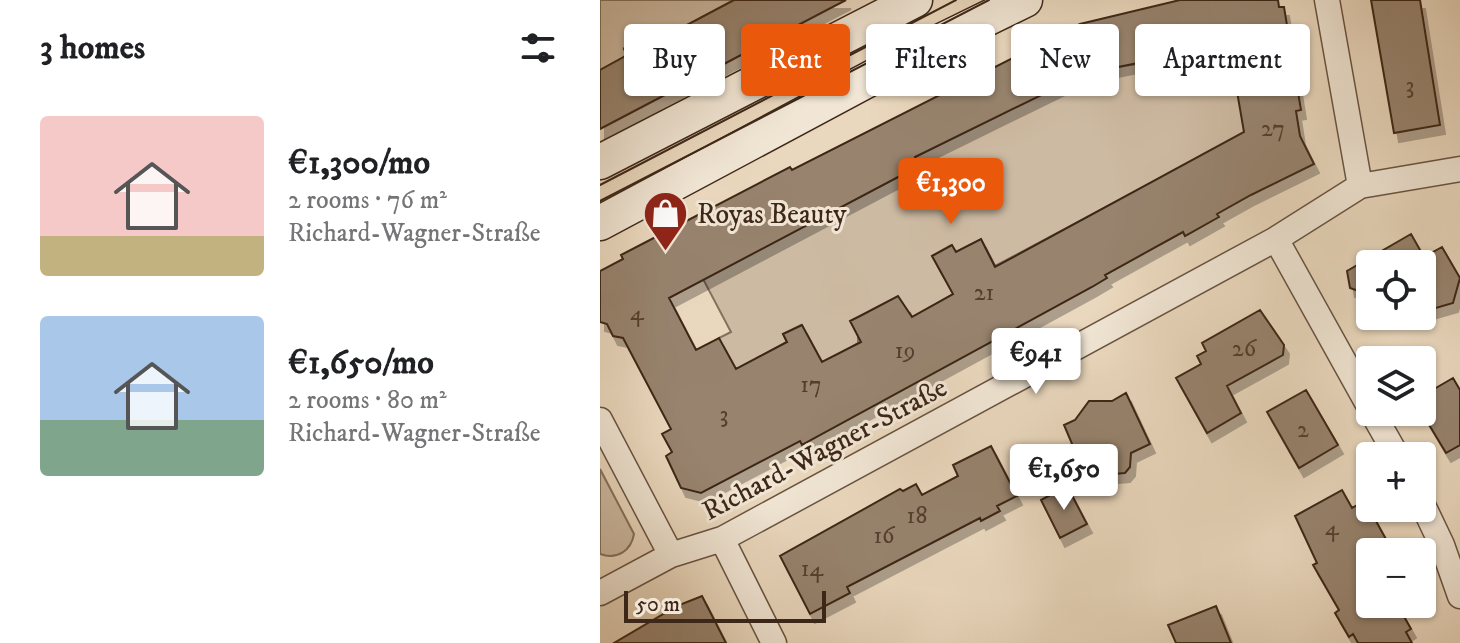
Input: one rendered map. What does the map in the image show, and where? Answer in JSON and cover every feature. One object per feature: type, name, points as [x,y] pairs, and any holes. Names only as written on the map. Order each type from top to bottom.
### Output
[{"type":"main road","points":[[600,162],[915,0]]},
{"type":"main road","points":[[600,223],[935,44],[1025,0]]},
{"type":"street","points":[[1327,0],[1360,186]]},
{"type":"street","name":"Richard-Wagner-Straße","points":[[600,593],[671,555],[722,539],[1276,239],[1360,186],[1460,169]]},
{"type":"street","points":[[1276,239],[1356,383]]},
{"type":"street","points":[[600,420],[671,555]]},
{"type":"street","points":[[1431,522],[1460,596]]},
{"type":"street","points":[[722,539],[774,643]]},
{"type":"shaded area","points":[[600,0],[734,0],[689,24],[624,24],[624,58],[600,70]]},
{"type":"shaded area","points":[[1135,64],[1135,96],[1239,96],[1247,132],[995,266],[981,239],[956,252],[951,245],[932,256],[945,279],[959,291],[912,317],[910,313],[858,336],[858,343],[811,372],[801,325],[783,334],[787,342],[757,358],[767,378],[740,392],[719,338],[731,332],[703,279],[919,166],[915,157],[1038,96],[1119,96],[1119,67]]},
{"type":"shaded area","points":[[600,469],[634,534],[630,545],[622,553],[612,556],[600,554]]},
{"type":"building","points":[[734,0],[846,0],[800,24],[741,24],[741,55],[725,63],[725,24],[689,24]]},
{"type":"building","points":[[1180,0],[1278,0],[1279,7],[1284,7],[1287,24],[1135,24],[1135,64],[1119,67],[1119,24],[1080,24]]},
{"type":"building","points":[[1371,0],[1420,0],[1440,125],[1394,133]]},
{"type":"building","points":[[624,57],[624,96],[663,96],[600,129],[600,70]]},
{"type":"building","points":[[1011,59],[1011,96],[1039,96],[915,157],[919,166],[669,298],[696,350],[719,338],[736,369],[787,342],[783,334],[802,325],[822,362],[861,342],[850,321],[898,296],[912,317],[953,294],[932,256],[952,245],[956,252],[981,239],[995,267],[1244,132],[1238,96],[1299,96],[1301,110],[1296,111],[1300,136],[1314,164],[1251,195],[1185,236],[1183,232],[1105,275],[1107,278],[1092,287],[802,445],[800,441],[701,493],[681,488],[666,456],[672,452],[662,434],[671,429],[623,338],[613,336],[607,324],[600,322],[600,271],[623,259],[621,255],[790,167],[792,170],[938,96],[995,96],[995,67]]},
{"type":"building","points":[[1411,234],[1420,250],[1383,250]]},
{"type":"building","points":[[1442,247],[1460,278],[1453,303],[1436,308],[1436,250]]},
{"type":"building","points":[[1356,266],[1356,290],[1350,288],[1347,271]]},
{"type":"building","points":[[1260,310],[1284,345],[1283,355],[1227,386],[1241,413],[1207,433],[1176,378],[1201,364],[1197,356],[1206,351],[1202,343]]},
{"type":"building","points":[[1453,378],[1460,390],[1460,445],[1446,453],[1430,426],[1436,426],[1436,388]]},
{"type":"building","points":[[1306,390],[1338,445],[1299,468],[1267,412]]},
{"type":"building","points":[[1126,393],[1150,444],[1131,453],[1130,467],[1125,473],[1114,474],[1106,467],[1086,477],[1064,425],[1075,420],[1089,401],[1112,401]]},
{"type":"building","points":[[991,446],[1017,496],[997,506],[1000,511],[981,521],[980,518],[847,587],[850,593],[810,614],[780,556],[900,489],[903,491],[916,484],[922,495],[958,476],[953,465]]},
{"type":"building","points":[[1067,486],[1087,524],[1060,538],[1041,500]]},
{"type":"building","points":[[1342,490],[1352,508],[1356,506],[1356,522],[1377,522],[1385,538],[1356,538],[1356,618],[1405,618],[1411,629],[1406,632],[1412,643],[1358,643],[1353,634],[1349,637],[1335,613],[1339,610],[1313,565],[1317,563],[1295,516]]},
{"type":"building","points":[[702,596],[726,643],[614,643],[677,606]]},
{"type":"building","points":[[1216,606],[1231,643],[1176,643],[1168,625]]},
{"type":"tram line","points":[[600,185],[956,0]]},
{"type":"tram line","points":[[600,201],[989,0]]},
{"type":"place","name":"Royas Beauty","points":[[666,252]]}]
